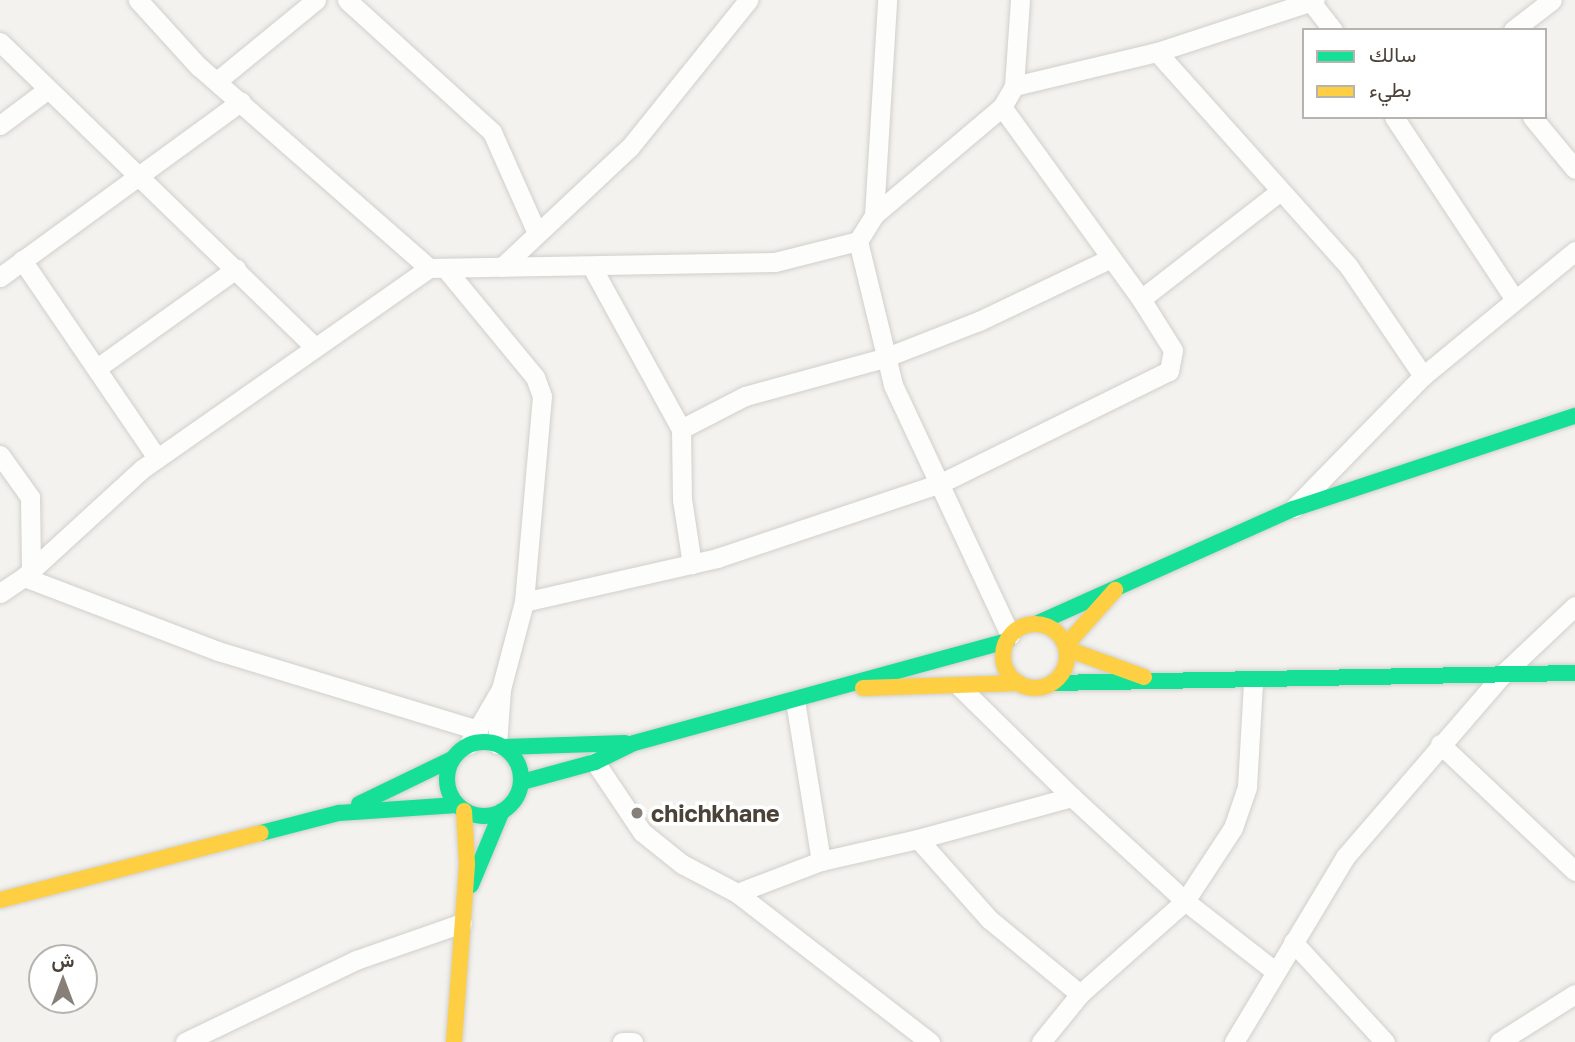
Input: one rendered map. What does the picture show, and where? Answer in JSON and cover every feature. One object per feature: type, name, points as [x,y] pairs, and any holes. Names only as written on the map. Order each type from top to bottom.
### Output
[{"type":"main road","points":[[465,899],[502,811],[522,782],[595,762],[634,743],[795,700],[1008,638],[1123,581],[1293,509],[1575,416]]},
{"type":"main road","points":[[1066,647],[1123,581]]},
{"type":"main road","points":[[1038,624],[1056,631],[1066,647],[1065,670],[1053,683]]},
{"type":"main road","points":[[1008,638],[1005,666],[1019,683]]},
{"type":"main road","points":[[1066,647],[1176,685]]},
{"type":"main road","points":[[830,689],[960,687],[1019,683],[1036,688],[1053,683],[1176,685],[1575,673]]},
{"type":"main road","points":[[0,900],[339,813],[452,760],[473,737],[501,745],[634,743]]},
{"type":"main road","points":[[501,745],[517,761],[522,782]]},
{"type":"main road","points":[[452,760],[446,778],[461,808],[465,899],[454,1042]]},
{"type":"main road","points":[[339,813],[461,808],[483,816],[502,811]]},
{"type":"street","points":[[138,0],[217,81],[437,268],[536,377],[541,396],[524,602],[501,689],[501,745]]},
{"type":"street","points":[[217,81],[316,0]]},
{"type":"street","points":[[347,0],[492,132],[537,233]]},
{"type":"street","points":[[502,267],[630,147],[748,0]]},
{"type":"street","points":[[874,215],[887,0]]},
{"type":"street","points":[[1008,638],[884,358],[858,241],[874,215],[1002,107],[1014,86],[1020,0]]},
{"type":"street","points":[[1516,28],[1552,0]]},
{"type":"street","points":[[1014,86],[1157,52],[1313,1],[1332,28]]},
{"type":"street","points":[[0,42],[316,347]]},
{"type":"street","points":[[1157,52],[1279,192],[1349,267],[1423,376]]},
{"type":"street","points":[[0,125],[47,90]]},
{"type":"street","points":[[0,276],[138,173],[242,101]]},
{"type":"street","points":[[524,602],[692,564],[941,483],[1169,371],[1173,351],[1140,299],[1109,259],[1089,223],[1002,107]]},
{"type":"street","points":[[1396,119],[1515,300]]},
{"type":"street","points":[[1534,119],[1575,169]]},
{"type":"street","points":[[1140,299],[1279,192]]},
{"type":"street","points":[[0,593],[157,458],[316,347],[437,268],[593,269],[775,262],[858,241]]},
{"type":"street","points":[[1293,509],[1423,376],[1575,251]]},
{"type":"street","points":[[681,429],[745,396],[884,358],[1109,259]]},
{"type":"street","points":[[22,260],[157,458]]},
{"type":"street","points":[[97,368],[236,269]]},
{"type":"street","points":[[593,269],[681,429],[681,499],[692,564]]},
{"type":"street","points":[[0,455],[30,498],[27,571]]},
{"type":"street","points":[[27,571],[218,651],[473,737],[501,689]]},
{"type":"street","points":[[1234,1042],[1345,857],[1503,674],[1575,606]]},
{"type":"street","points":[[1041,1042],[1080,995],[1185,901],[1233,828],[1247,787],[1254,682]]},
{"type":"street","points":[[960,687],[1072,797],[1185,901],[1276,972]]},
{"type":"street","points":[[795,700],[821,861]]},
{"type":"street","points":[[1440,744],[1575,871]]},
{"type":"street","points":[[595,762],[617,803],[642,832],[737,893],[930,1042]]},
{"type":"street","points":[[737,893],[821,861],[918,839],[1072,797]]},
{"type":"street","points":[[918,839],[944,876],[1080,995]]},
{"type":"street","points":[[185,1042],[211,1036],[356,960],[463,923]]},
{"type":"street","points":[[1293,942],[1385,1042]]},
{"type":"street","points":[[1499,1042],[1575,994]]},
{"type":"street","points":[[622,1042],[633,1042]]},
{"type":"traffic: fast","points":[[1038,623],[1293,509],[1575,416]]},
{"type":"traffic: fast","points":[[522,782],[595,762],[634,743],[1007,641]]},
{"type":"traffic: fast","points":[[1053,683],[1575,673]]},
{"type":"traffic: fast","points":[[477,742],[491,742],[505,748],[515,758],[521,779],[515,800],[505,810],[491,816],[477,816],[463,810],[453,800],[447,786],[447,772],[453,758],[463,748],[477,742]]},
{"type":"traffic: fast","points":[[504,747],[625,743]]},
{"type":"traffic: fast","points":[[359,804],[452,759]]},
{"type":"traffic: fast","points":[[261,833],[339,813],[457,805]]},
{"type":"traffic: fast","points":[[471,885],[502,811]]},
{"type":"traffic: slow","points":[[1066,645],[1115,590]]},
{"type":"traffic: slow","points":[[1029,624],[1041,624],[1058,633],[1065,644],[1067,656],[1065,668],[1058,679],[1041,688],[1029,688],[1017,683],[1008,674],[1003,662],[1003,650],[1008,638],[1017,629],[1029,624]]},
{"type":"traffic: slow","points":[[1067,649],[1144,677]]},
{"type":"traffic: slow","points":[[863,688],[1019,683]]},
{"type":"traffic: slow","points":[[454,1042],[467,864],[464,811]]},
{"type":"traffic: slow","points":[[0,900],[261,833]]},
{"type":"place","name":"chichkhane","points":[[637,813]]}]
